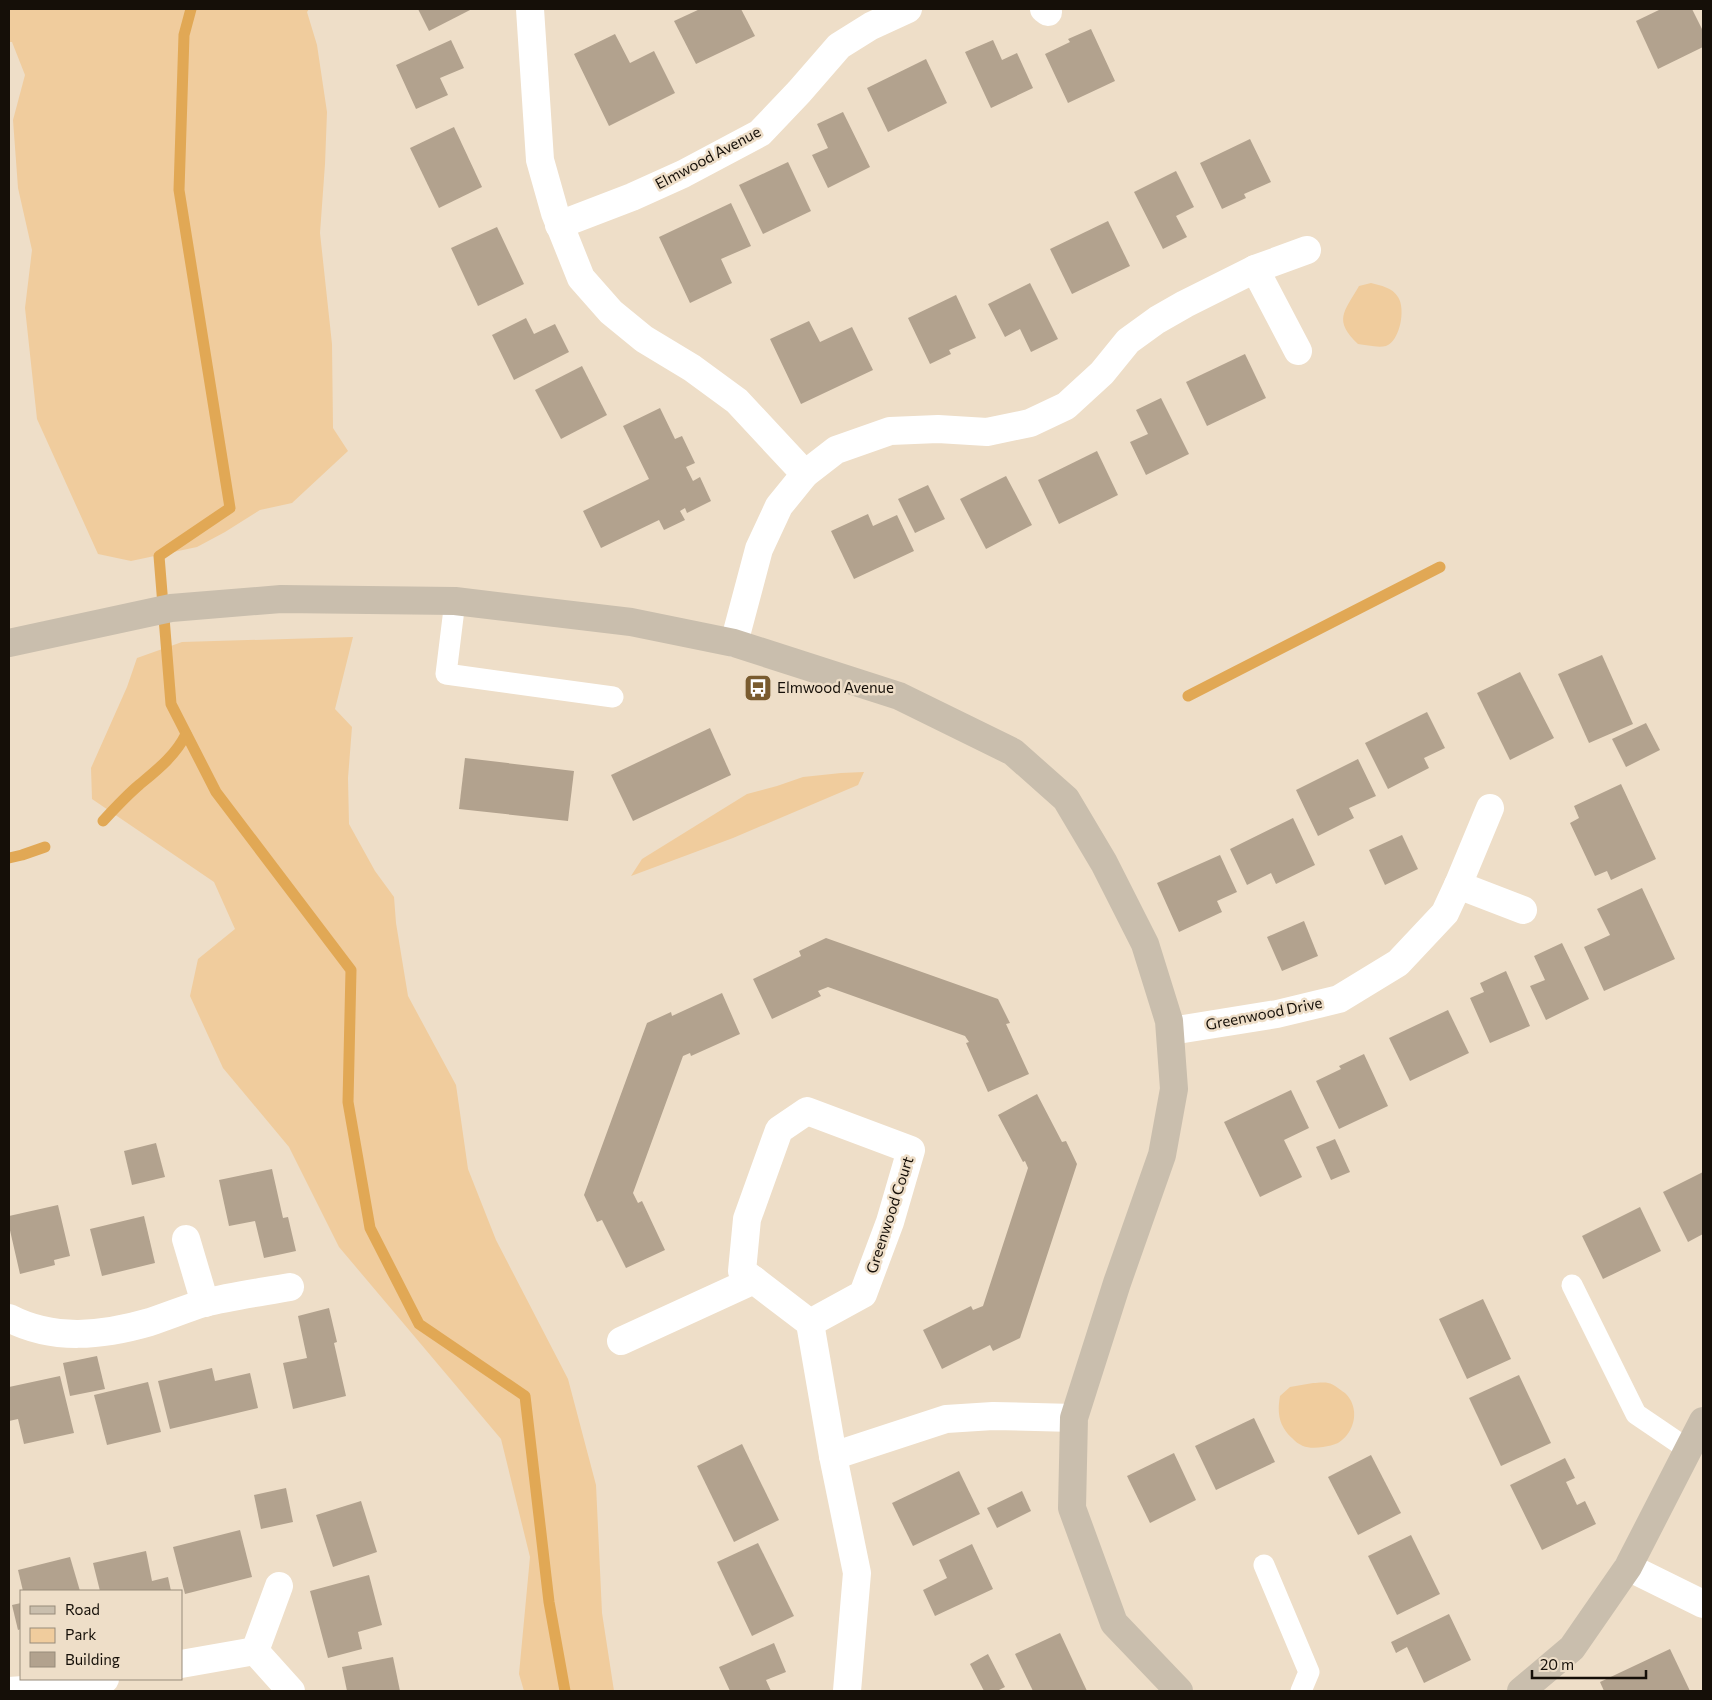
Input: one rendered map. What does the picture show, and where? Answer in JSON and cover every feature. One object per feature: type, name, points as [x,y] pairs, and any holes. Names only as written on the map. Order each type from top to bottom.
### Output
[{"type":"street","points":[[530,9],[540,160],[554,213],[581,278],[611,312],[644,339],[692,368],[737,401],[805,474]]},
{"type":"street","name":"Elmwood Avenue","points":[[559,225],[632,198],[683,174],[760,133],[839,46],[871,26],[908,9]]},
{"type":"street","points":[[734,643],[759,549],[779,506],[805,474],[836,450],[890,431],[938,429],[987,432],[1030,423],[1066,406],[1102,373],[1128,341],[1157,320],[1185,304],[1255,270],[1307,250]]},
{"type":"street","points":[[1255,270],[1298,351]]},
{"type":"street","points":[[9,643],[171,608],[282,599],[455,601],[631,622],[734,643],[899,696],[1013,752],[1066,799],[1104,863],[1145,944],[1171,1031],[1174,1089],[1162,1155],[1117,1284],[1074,1418],[1072,1508],[1114,1623],[1178,1691]]},
{"type":"street","name":"Greenwood Drive","points":[[1171,1031],[1277,1014],[1339,999],[1398,963],[1445,913],[1490,808]]},
{"type":"street","points":[[1458,885],[1523,910]]},
{"type":"street","name":"Greenwood Court","points":[[807,1111],[911,1150],[890,1222],[863,1294],[810,1323],[742,1271],[747,1219],[779,1130],[807,1111]]},
{"type":"street","points":[[186,1239],[205,1303]]},
{"type":"street","points":[[621,1341],[754,1280]]},
{"type":"street","points":[[9,1318],[23,1325],[57,1334],[90,1335],[148,1322],[205,1303],[290,1287]]},
{"type":"street","points":[[810,1323],[833,1456],[857,1573],[847,1691]]},
{"type":"street","points":[[833,1456],[946,1419],[993,1416],[1074,1418]]},
{"type":"street","points":[[1521,1691],[1572,1648],[1628,1567],[1703,1421]]},
{"type":"street","points":[[1628,1567],[1703,1604]]},
{"type":"street","points":[[255,1650],[279,1586]]},
{"type":"street","points":[[182,1664],[255,1650]]},
{"type":"street","points":[[255,1650],[291,1691]]},
{"type":"street","points":[[9,1691],[54,1688],[98,1680]]},
{"type":"lane","points":[[455,601],[446,674],[613,697]]},
{"type":"lane","points":[[1572,1285],[1636,1414],[1689,1450]]},
{"type":"lane","points":[[1264,1565],[1309,1672],[1301,1691]]},
{"type":"green space","points":[[9,9],[309,9],[307,12],[317,45],[327,112],[320,233],[332,344],[333,428],[348,451],[292,503],[260,510],[197,547],[131,561],[98,554],[37,419],[25,308],[32,250],[18,188],[13,120],[25,75],[12,42],[9,42]]},
{"type":"green space","points":[[1371,283],[1393,291],[1400,302],[1401,316],[1398,331],[1391,343],[1386,346],[1376,347],[1358,344],[1350,336],[1343,322],[1346,309],[1359,286]]},
{"type":"green space","points":[[353,637],[335,709],[352,727],[348,778],[349,824],[375,871],[394,897],[396,923],[408,996],[456,1085],[468,1169],[496,1240],[568,1379],[596,1485],[602,1613],[614,1691],[524,1691],[519,1674],[530,1557],[501,1439],[339,1247],[289,1147],[223,1068],[190,996],[198,959],[235,929],[214,882],[92,799],[91,768],[127,687],[137,658],[182,642]]},
{"type":"green space","points":[[864,772],[858,785],[733,838],[631,876],[642,859],[747,794],[803,777]]},
{"type":"green space","points":[[1326,1383],[1345,1393],[1353,1405],[1354,1412],[1354,1419],[1349,1433],[1336,1444],[1319,1448],[1303,1446],[1295,1441],[1284,1429],[1279,1414],[1280,1396],[1290,1387]]},
{"type":"building","points":[[418,9],[472,9],[429,31]]},
{"type":"building","points":[[700,9],[741,9],[755,36],[696,64],[674,21]]},
{"type":"building","points":[[1661,9],[1692,9],[1703,31],[1703,47],[1658,69],[1636,21]]},
{"type":"building","points":[[1091,29],[1115,81],[1068,103],[1045,54],[1070,42],[1068,39]]},
{"type":"building","points":[[615,34],[630,63],[654,51],[675,93],[609,126],[574,54]]},
{"type":"building","points":[[451,40],[464,68],[440,78],[448,95],[416,109],[396,65]]},
{"type":"building","points":[[993,40],[1002,60],[1017,53],[1033,88],[991,108],[965,52]]},
{"type":"building","points":[[926,59],[947,103],[888,132],[867,88]]},
{"type":"building","points":[[843,112],[870,167],[828,188],[812,155],[828,148],[817,124]]},
{"type":"building","points":[[454,127],[482,187],[439,208],[410,148]]},
{"type":"building","points":[[1250,139],[1271,182],[1244,194],[1246,198],[1222,209],[1200,163]]},
{"type":"building","points":[[788,162],[811,211],[763,234],[739,185]]},
{"type":"building","points":[[1176,171],[1194,207],[1176,216],[1187,237],[1163,249],[1134,192]]},
{"type":"building","points":[[731,203],[751,246],[721,259],[732,283],[690,303],[659,237]]},
{"type":"building","points":[[1108,221],[1130,266],[1072,294],[1050,249]]},
{"type":"building","points":[[497,227],[524,284],[478,306],[451,248]]},
{"type":"building","points":[[1030,283],[1058,339],[1031,352],[1020,329],[1005,337],[988,304]]},
{"type":"building","points":[[956,295],[976,338],[949,350],[951,354],[930,364],[908,318]]},
{"type":"building","points":[[526,318],[534,334],[555,324],[569,352],[514,380],[492,335]]},
{"type":"building","points":[[809,321],[820,342],[852,327],[873,370],[801,404],[770,339]]},
{"type":"building","points":[[1245,354],[1266,398],[1207,426],[1186,382]]},
{"type":"building","points":[[582,366],[607,415],[561,439],[535,390]]},
{"type":"building","points":[[1161,398],[1189,454],[1146,475],[1130,442],[1148,434],[1136,410]]},
{"type":"building","points":[[660,408],[675,439],[682,436],[695,463],[686,467],[693,481],[700,477],[711,501],[687,513],[685,508],[680,511],[685,520],[664,530],[659,520],[601,548],[583,511],[649,479],[623,426]]},
{"type":"building","points":[[1097,451],[1118,495],[1059,524],[1038,480]]},
{"type":"building","points":[[1006,476],[1032,525],[986,549],[960,499]]},
{"type":"building","points":[[928,485],[945,519],[915,533],[898,499]]},
{"type":"building","points":[[868,514],[873,526],[897,515],[914,551],[854,579],[831,531]]},
{"type":"building","points":[[1602,655],[1633,724],[1589,743],[1558,674]]},
{"type":"building","points":[[1520,672],[1554,738],[1510,760],[1477,693]]},
{"type":"building","points":[[1427,712],[1445,748],[1424,758],[1429,768],[1388,789],[1365,743]]},
{"type":"building","points":[[1646,723],[1660,750],[1626,767],[1612,739]]},
{"type":"building","points":[[710,728],[731,775],[633,821],[611,775]]},
{"type":"building","points":[[465,758],[574,771],[568,821],[459,809]]},
{"type":"building","points":[[1358,759],[1376,796],[1349,808],[1354,818],[1318,836],[1296,790]]},
{"type":"building","points":[[1621,784],[1656,859],[1611,880],[1607,871],[1595,876],[1570,823],[1579,818],[1574,806]]},
{"type":"building","points":[[1293,818],[1315,865],[1276,884],[1271,873],[1247,885],[1230,849]]},
{"type":"building","points":[[1402,835],[1418,869],[1385,885],[1369,850]]},
{"type":"building","points":[[1220,855],[1237,892],[1217,901],[1222,912],[1179,932],[1157,883]]},
{"type":"building","points":[[1642,888],[1675,959],[1604,991],[1584,947],[1610,935],[1597,909]]},
{"type":"building","points":[[1304,921],[1318,956],[1282,971],[1267,937]]},
{"type":"building","points":[[826,938],[998,999],[1010,1023],[1006,1024],[1029,1074],[988,1092],[966,1043],[969,1042],[965,1036],[828,987],[818,991],[821,996],[772,1019],[753,979],[801,956],[799,951]]},
{"type":"building","points":[[1562,943],[1589,999],[1546,1020],[1530,986],[1545,980],[1534,956]]},
{"type":"building","points":[[1506,971],[1530,1026],[1490,1043],[1470,998],[1484,992],[1480,983]]},
{"type":"building","points":[[722,993],[740,1034],[691,1056],[690,1053],[683,1056],[633,1193],[638,1203],[642,1201],[665,1250],[626,1268],[602,1220],[597,1222],[584,1195],[647,1023],[671,1012],[672,1016]]},
{"type":"building","points":[[1448,1010],[1469,1053],[1410,1081],[1389,1038]]},
{"type":"building","points":[[1364,1054],[1388,1106],[1339,1129],[1316,1081],[1341,1069],[1339,1066]]},
{"type":"building","points":[[1291,1090],[1309,1128],[1284,1140],[1302,1177],[1260,1197],[1224,1122]]},
{"type":"building","points":[[1037,1094],[1062,1142],[1066,1141],[1077,1164],[1020,1338],[993,1351],[990,1345],[942,1369],[923,1330],[971,1306],[973,1310],[983,1306],[1028,1168],[998,1115]]},
{"type":"building","points":[[1335,1139],[1350,1172],[1331,1180],[1316,1147]]},
{"type":"building","points":[[156,1143],[165,1177],[132,1185],[124,1151]]},
{"type":"building","points":[[272,1169],[283,1218],[288,1217],[296,1251],[264,1258],[255,1221],[229,1226],[219,1180]]},
{"type":"building","points":[[1703,1172],[1703,1234],[1688,1242],[1663,1192]]},
{"type":"building","points":[[58,1205],[70,1256],[54,1260],[55,1265],[20,1274],[9,1226],[9,1216]]},
{"type":"building","points":[[1640,1207],[1661,1251],[1603,1279],[1582,1236]]},
{"type":"building","points":[[144,1216],[155,1263],[102,1276],[90,1229]]},
{"type":"building","points":[[1483,1299],[1511,1359],[1467,1379],[1439,1319]]},
{"type":"building","points":[[329,1308],[337,1342],[334,1343],[346,1396],[293,1409],[283,1363],[307,1358],[298,1316]]},
{"type":"building","points":[[97,1356],[105,1389],[70,1396],[63,1363]]},
{"type":"building","points":[[212,1368],[215,1381],[250,1373],[258,1408],[170,1429],[158,1381]]},
{"type":"building","points":[[1519,1375],[1551,1443],[1501,1466],[1469,1398]]},
{"type":"building","points":[[60,1376],[74,1433],[24,1444],[18,1419],[9,1421],[9,1387]]},
{"type":"building","points":[[148,1382],[161,1432],[107,1445],[94,1395]]},
{"type":"building","points":[[1254,1418],[1275,1462],[1216,1490],[1195,1446]]},
{"type":"building","points":[[742,1444],[779,1520],[734,1542],[697,1466]]},
{"type":"building","points":[[1174,1453],[1196,1500],[1150,1523],[1127,1476]]},
{"type":"building","points":[[1371,1455],[1401,1513],[1358,1535],[1328,1477]]},
{"type":"building","points":[[1565,1458],[1575,1478],[1566,1482],[1577,1505],[1585,1501],[1596,1524],[1542,1550],[1510,1485]]},
{"type":"building","points":[[959,1471],[980,1514],[913,1546],[892,1503]]},
{"type":"building","points":[[286,1488],[293,1522],[261,1529],[254,1495]]},
{"type":"building","points":[[1022,1491],[1031,1511],[997,1528],[987,1508]]},
{"type":"building","points":[[361,1501],[377,1552],[333,1567],[316,1515]]},
{"type":"building","points":[[240,1530],[252,1577],[185,1594],[173,1547]]},
{"type":"building","points":[[1411,1535],[1440,1594],[1397,1615],[1368,1556]]},
{"type":"building","points":[[758,1543],[794,1616],[752,1636],[717,1562]]},
{"type":"building","points":[[972,1544],[993,1589],[935,1616],[923,1590],[947,1578],[939,1560]]},
{"type":"building","points":[[146,1551],[152,1581],[168,1577],[171,1590],[100,1590],[93,1563]]},
{"type":"building","points":[[70,1557],[80,1590],[23,1590],[18,1570]]},
{"type":"building","points":[[369,1575],[382,1625],[358,1632],[362,1649],[328,1658],[310,1591]]},
{"type":"building","points":[[20,1603],[20,1629],[18,1630],[12,1605]]},
{"type":"building","points":[[1449,1614],[1471,1660],[1424,1683],[1407,1647],[1396,1653],[1391,1642]]},
{"type":"building","points":[[1060,1633],[1087,1691],[1033,1691],[1015,1654]]},
{"type":"building","points":[[774,1643],[786,1672],[766,1680],[771,1691],[730,1691],[719,1667]]},
{"type":"building","points":[[1670,1649],[1690,1691],[1604,1691],[1600,1682]]},
{"type":"building","points":[[988,1654],[1005,1687],[997,1691],[984,1691],[970,1664]]},
{"type":"building","points":[[393,1657],[400,1691],[347,1691],[342,1667]]},
{"type":"waterway","points":[[191,9],[184,35],[179,190],[230,508],[159,556],[171,704],[216,792],[351,970],[348,1102],[370,1228],[419,1324],[525,1396],[549,1602],[565,1691]]},
{"type":"waterway","points":[[1188,696],[1440,567]]},
{"type":"waterway","points":[[103,821],[130,793],[166,762],[186,734]]},
{"type":"waterway","points":[[9,858],[45,847]]},
{"type":"place","name":"Elmwood Avenue","points":[[758,688]]}]
